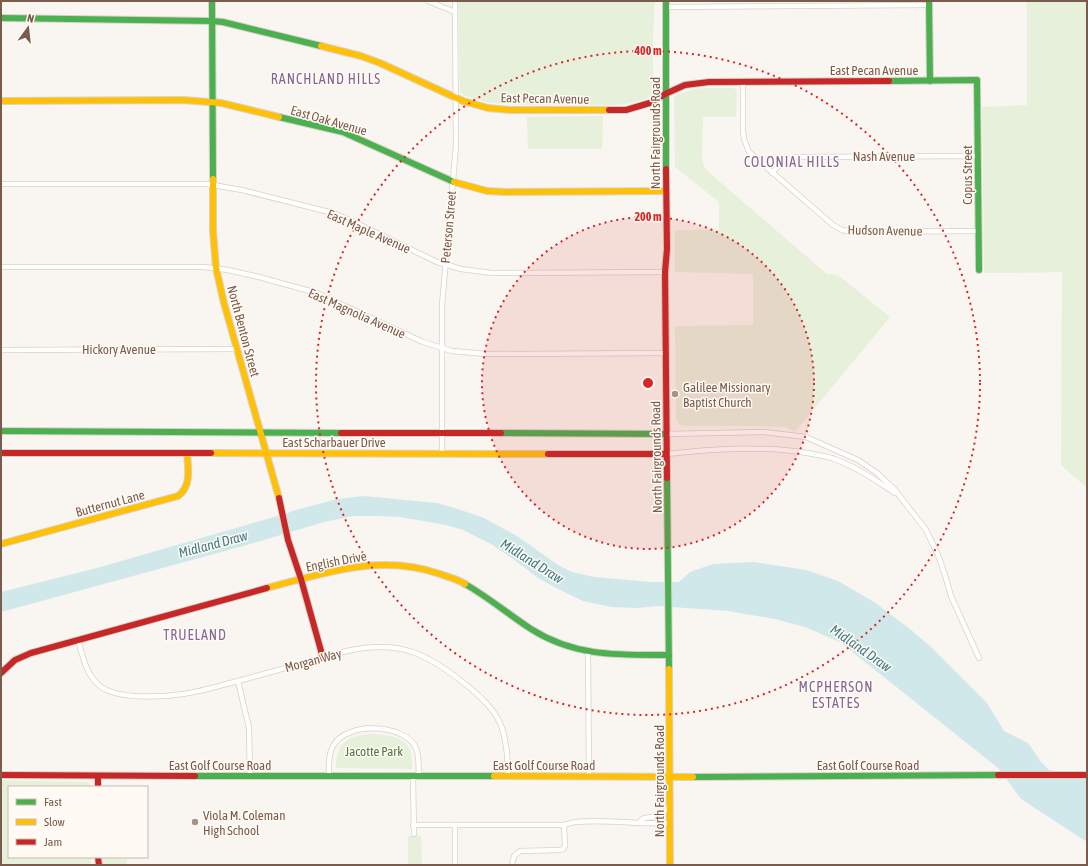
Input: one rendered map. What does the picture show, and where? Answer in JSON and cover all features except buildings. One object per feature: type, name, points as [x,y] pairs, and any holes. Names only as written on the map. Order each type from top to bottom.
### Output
[{"type":"street","name":"North Benton Street","points":[[212,1],[213,231],[216,268],[236,349],[282,509],[288,540],[301,579],[323,658]]},
{"type":"street","points":[[428,1],[455,12]]},
{"type":"street","name":"Peterson Street","points":[[442,453],[442,305],[456,146],[455,1]]},
{"type":"street","points":[[666,4],[929,3],[930,81]]},
{"type":"street","name":"North Fairgrounds Road","points":[[666,4],[665,94],[667,249],[665,272],[666,454],[669,581],[670,865]]},
{"type":"street","name":"East Pecan Avenue","points":[[1,18],[62,20],[192,19],[242,26],[361,56],[380,63],[462,101],[488,108],[510,110],[617,110],[634,108],[651,103],[676,88],[694,83],[743,81],[977,80]]},
{"type":"street","name":"Copus Street","points":[[977,80],[979,270]]},
{"type":"street","name":"Hudson Avenue","points":[[743,81],[743,131],[746,146],[752,156],[832,224],[850,232],[978,231]]},
{"type":"street","name":"East Oak Avenue","points":[[1,101],[178,100],[213,102],[265,113],[350,135],[453,182],[474,188],[501,192],[666,191]]},
{"type":"street","name":"Nash Avenue","points":[[772,173],[782,162],[796,156],[978,156]]},
{"type":"street","name":"East Maple Avenue","points":[[1,184],[169,183],[213,185],[242,190],[333,213],[421,255],[445,265],[461,269],[492,273],[665,272]]},
{"type":"street","name":"East Magnolia Avenue","points":[[1,267],[184,266],[216,268],[259,277],[317,293],[412,337],[452,351],[479,354],[666,353]]},
{"type":"street","name":"Hickory Avenue","points":[[1,350],[236,349]]},
{"type":"street","name":"East Scharbauer Drive","points":[[1,431],[666,434]]},
{"type":"street","points":[[666,434],[764,432],[806,437],[858,460],[877,473],[900,496],[926,530],[946,575],[950,596],[979,658]]},
{"type":"street","points":[[666,454],[697,451],[749,450],[800,452],[833,458],[856,467],[900,496]]},
{"type":"street","name":"East Scharbauer Drive","points":[[1,453],[666,454]]},
{"type":"street","name":"Butternut Lane","points":[[1,544],[178,496],[183,493],[187,487],[187,453]]},
{"type":"street","name":"English Drive","points":[[1,673],[20,657],[301,579],[348,567],[371,564],[395,564],[426,569],[455,579],[472,587],[519,621],[541,634],[559,643],[588,652],[614,655],[669,655]]},
{"type":"street","name":"Morgan Way","points":[[78,640],[86,666],[93,679],[100,686],[118,694],[146,696],[183,694],[353,649],[382,646],[408,650],[434,661],[448,670],[482,698],[496,715],[502,728],[507,746],[508,776]]},
{"type":"street","points":[[588,652],[589,777]]},
{"type":"street","points":[[238,680],[249,728],[250,776]]},
{"type":"street","points":[[329,776],[330,756],[336,743],[347,734],[369,728],[386,730],[402,735],[410,740],[417,751],[413,825],[414,834]]},
{"type":"street","name":"East Golf Course Road","points":[[1,775],[670,777],[1087,775]]},
{"type":"street","points":[[98,776],[98,786]]},
{"type":"street","points":[[641,823],[643,818],[657,817],[670,806]]},
{"type":"street","points":[[413,825],[564,825],[577,822],[651,824],[670,823]]},
{"type":"street","points":[[455,825],[455,865]]},
{"type":"street","points":[[512,865],[514,856],[520,851],[563,849],[565,846],[564,825]]},
{"type":"green space","points":[[458,1],[655,1],[653,95],[643,100],[618,105],[516,104],[482,101],[469,97],[460,92]]},
{"type":"green space","points":[[1027,1],[1087,1],[1087,488],[1061,465],[1062,272],[984,273],[982,107],[1027,105]]},
{"type":"green space","points":[[734,88],[737,91],[736,117],[703,117],[702,159],[705,169],[827,274],[838,275],[890,317],[795,432],[785,427],[686,426],[680,425],[676,418],[675,326],[753,325],[753,274],[675,272],[675,230],[719,230],[719,202],[675,167],[674,99],[676,95],[694,89]]},
{"type":"green space","points":[[603,116],[602,149],[528,149],[527,117]]},
{"type":"green space","name":"Jacotte Park","points":[[371,734],[394,737],[405,743],[411,752],[412,769],[336,768],[338,752],[344,742],[355,737]]},
{"type":"green space","points":[[1,780],[88,782],[90,784],[90,786],[8,786],[8,858],[91,858],[91,865],[1,865]]},
{"type":"green space","points":[[408,836],[421,836],[422,865],[408,865]]},
{"type":"green space","points":[[103,858],[127,858],[127,864],[134,864],[134,865],[103,865]]},
{"type":"water","name":"Midland Draw","points":[[364,496],[437,503],[484,518],[517,536],[558,565],[572,572],[595,577],[652,582],[679,582],[690,572],[713,564],[754,562],[806,570],[838,581],[874,602],[931,647],[987,703],[1004,731],[1028,743],[1041,762],[1049,770],[1083,775],[1087,779],[1087,842],[1021,799],[998,768],[840,642],[805,627],[775,619],[728,611],[658,606],[638,608],[611,607],[583,601],[538,578],[491,544],[463,530],[446,525],[400,517],[353,516],[324,522],[247,545],[1,612],[1,592],[97,568],[337,499]]},
{"type":"traffic: fast","points":[[212,1],[213,179]]},
{"type":"traffic: fast","points":[[666,1],[666,169]]},
{"type":"traffic: fast","points":[[929,1],[930,81]]},
{"type":"traffic: fast","points":[[1,18],[223,22],[321,46]]},
{"type":"traffic: fast","points":[[889,81],[977,80],[979,270]]},
{"type":"traffic: fast","points":[[279,117],[343,132],[454,182]]},
{"type":"traffic: fast","points":[[1,431],[341,433]]},
{"type":"traffic: fast","points":[[501,433],[666,434]]},
{"type":"traffic: fast","points":[[667,478],[669,669]]},
{"type":"traffic: fast","points":[[465,584],[482,594],[531,629],[564,645],[581,650],[615,654],[669,655]]},
{"type":"traffic: fast","points":[[693,777],[998,775]]},
{"type":"traffic: fast","points":[[195,776],[494,776]]},
{"type":"traffic: slow","points":[[321,46],[361,56],[380,63],[463,101],[488,108],[510,110],[609,110]]},
{"type":"traffic: slow","points":[[1,101],[183,100],[221,103],[279,117]]},
{"type":"traffic: slow","points":[[213,179],[213,231],[216,268],[224,303],[279,498]]},
{"type":"traffic: slow","points":[[454,182],[487,191],[506,192],[666,191]]},
{"type":"traffic: slow","points":[[1,544],[178,496],[182,492],[187,482],[187,453]]},
{"type":"traffic: slow","points":[[211,453],[548,454]]},
{"type":"traffic: slow","points":[[267,588],[331,571],[374,565],[396,565],[418,568],[456,579],[465,584]]},
{"type":"traffic: slow","points":[[669,669],[670,865]]},
{"type":"traffic: slow","points":[[494,776],[693,777]]},
{"type":"traffic: jam","points":[[609,110],[626,110],[653,102],[665,94],[685,85],[709,82],[889,81]]},
{"type":"traffic: jam","points":[[666,169],[667,249],[665,272],[667,478]]},
{"type":"traffic: jam","points":[[341,433],[501,433]]},
{"type":"traffic: jam","points":[[1,453],[211,453]]},
{"type":"traffic: jam","points":[[548,454],[666,454]]},
{"type":"traffic: jam","points":[[279,498],[288,540],[301,579],[323,658]]},
{"type":"traffic: jam","points":[[1,673],[15,660],[31,653],[267,588]]},
{"type":"traffic: jam","points":[[1,775],[195,776]]},
{"type":"traffic: jam","points":[[998,775],[1087,775]]},
{"type":"traffic: jam","points":[[98,776],[98,786]]},
{"type":"traffic: jam","points":[[98,858],[99,865]]},
{"type":"place","name":"Galilee Missionary Baptist Church","points":[[675,394]]},
{"type":"place","name":"Viola M. Coleman High School","points":[[195,822]]},
{"type":"district","name":"RANCHLAND HILLS","points":[[326,79]]},
{"type":"district","name":"COLONIAL HILLS","points":[[792,162]]},
{"type":"district","name":"TRUELAND","points":[[195,635]]},
{"type":"district","name":"MCPHERSON ESTATES","points":[[836,696]]}]
